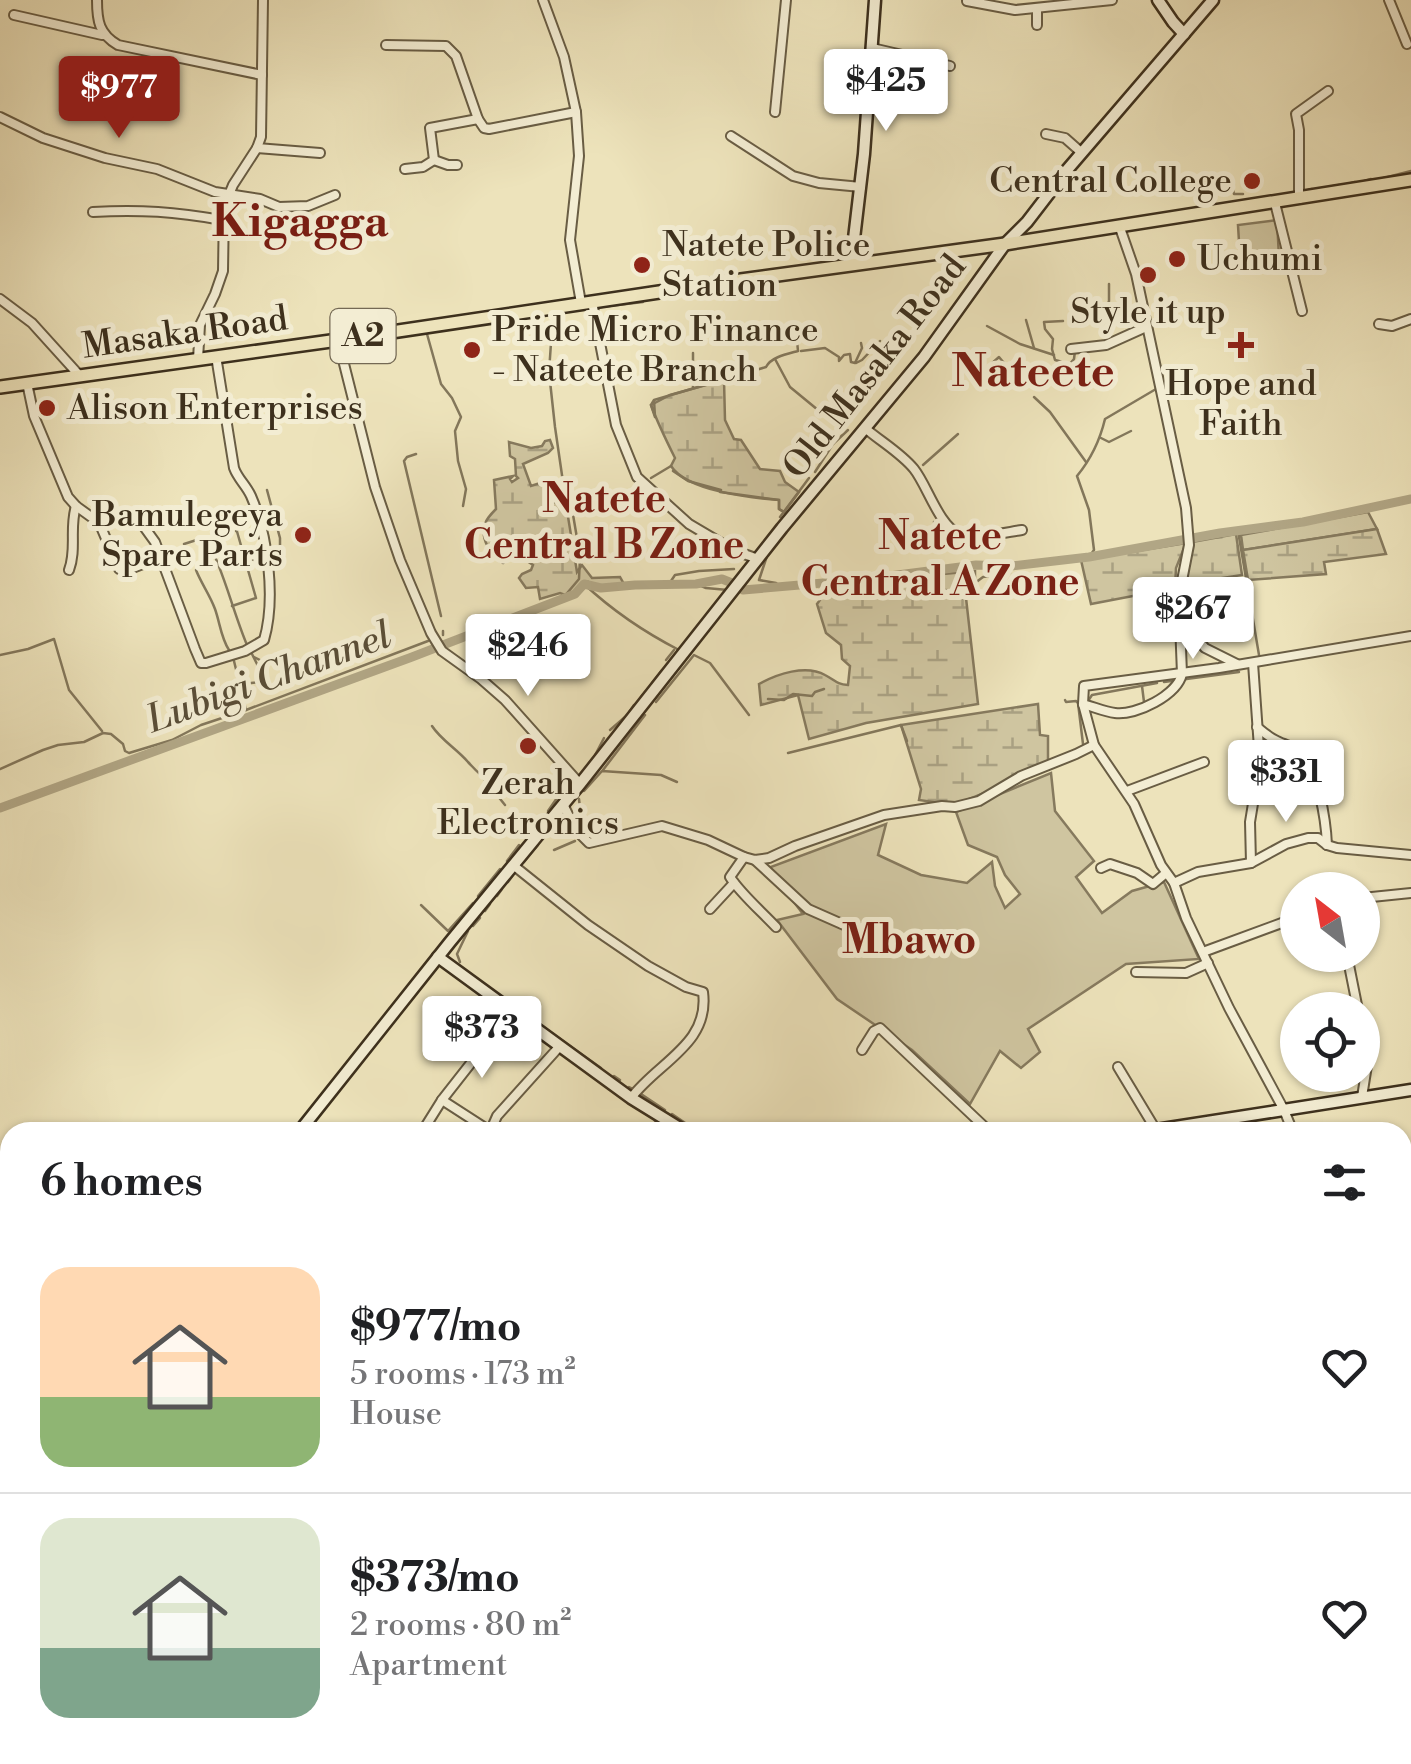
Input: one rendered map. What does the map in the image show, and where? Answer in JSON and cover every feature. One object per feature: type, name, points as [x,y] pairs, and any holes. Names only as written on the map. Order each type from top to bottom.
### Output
[{"type":"main road","points":[[851,264],[874,0]]},
{"type":"main road","points":[[1158,0],[1184,34]]},
{"type":"main road","name":"Old Masaka Road","points":[[307,1122],[924,356],[1006,244],[1213,0]]},
{"type":"main road","name":"A2","points":[[851,264],[1006,244],[1411,180]]},
{"type":"main road","name":"Masaka Road","points":[[0,387],[851,264]]},
{"type":"main road","points":[[438,957],[669,1122]]},
{"type":"main road","points":[[1207,1122],[1411,1090]]},
{"type":"street","points":[[97,0],[103,35]]},
{"type":"street","points":[[198,359],[200,325],[223,272],[222,220],[228,195],[260,137],[263,0]]},
{"type":"street","points":[[543,0],[564,56],[576,112],[579,156],[570,240],[616,425],[636,477],[688,524],[733,550],[758,559]]},
{"type":"street","points":[[775,112],[786,0]]},
{"type":"street","points":[[967,0],[1007,9],[1037,9],[1112,0]]},
{"type":"street","points":[[1389,0],[1407,44]]},
{"type":"street","points":[[1037,9],[1037,25]]},
{"type":"street","points":[[14,15],[103,35],[118,45],[262,75]]},
{"type":"street","points":[[386,45],[450,48],[484,128],[576,112]]},
{"type":"street","points":[[872,48],[950,66]]},
{"type":"street","points":[[1299,198],[1296,114],[1328,91]]},
{"type":"street","points":[[0,116],[43,138],[105,158],[157,169],[215,192],[279,206],[308,206],[335,195]]},
{"type":"street","points":[[434,160],[430,128],[478,119]]},
{"type":"street","points":[[1046,134],[1065,138],[1082,153]]},
{"type":"street","points":[[731,136],[793,176],[860,186]]},
{"type":"street","points":[[257,148],[320,153]]},
{"type":"street","points":[[434,160],[457,165]]},
{"type":"street","points":[[406,168],[423,167],[434,160]]},
{"type":"street","points":[[1274,203],[1302,311]]},
{"type":"street","points":[[93,212],[176,212],[222,220]]},
{"type":"street","points":[[1084,704],[1122,714],[1148,706],[1180,678],[1182,575],[1189,544],[1186,508],[1136,274],[1119,225]]},
{"type":"street","points":[[0,299],[32,323],[79,375]]},
{"type":"street","points":[[1380,324],[1392,326],[1411,319]]},
{"type":"street","points":[[1071,349],[1106,345],[1146,327]]},
{"type":"street","points":[[338,340],[375,486],[400,560],[439,647],[505,700],[580,784]]},
{"type":"street","points":[[98,520],[128,514],[151,534],[202,663],[245,651],[264,640],[269,596],[266,545],[250,494],[234,468],[216,356]]},
{"type":"street","points":[[27,382],[42,436],[63,486],[76,506],[98,520],[121,570],[143,564]]},
{"type":"street","points":[[865,428],[913,468],[958,534],[1022,530]]},
{"type":"street","points":[[69,570],[76,506]]},
{"type":"street","points":[[1180,618],[1204,648],[1238,665]]},
{"type":"street","points":[[1289,1122],[1186,918],[1174,883],[1126,791],[1094,745],[1084,704],[1084,686],[1180,678],[1411,636]]},
{"type":"street","points":[[1251,863],[1250,822],[1259,762],[1253,663]]},
{"type":"street","points":[[1257,727],[1273,740],[1302,753],[1319,796],[1327,845]]},
{"type":"street","points":[[563,804],[575,829],[589,843],[662,826],[755,860],[884,815],[979,801],[1022,776],[1094,745]]},
{"type":"street","points":[[1126,791],[1204,762]]},
{"type":"street","points":[[1174,883],[1198,872],[1251,863],[1286,844],[1308,838],[1318,838],[1337,848],[1411,855]]},
{"type":"street","points":[[744,857],[730,877],[776,927]]},
{"type":"street","points":[[755,860],[808,909],[851,928],[880,924]]},
{"type":"street","points":[[1101,868],[1110,864],[1153,884],[1166,873]]},
{"type":"street","points":[[513,865],[588,925],[648,966],[703,992],[703,1018],[694,1036],[631,1098]]},
{"type":"street","points":[[710,910],[734,883]]},
{"type":"street","points":[[1380,896],[1411,893]]},
{"type":"street","points":[[1203,952],[1280,924]]},
{"type":"street","points":[[1136,972],[1186,973],[1208,963]]},
{"type":"street","points":[[428,1122],[511,1012]]},
{"type":"street","points":[[862,1050],[880,1028],[979,1122]]},
{"type":"street","points":[[496,1122],[506,1105],[559,1046]]},
{"type":"street","points":[[1118,1067],[1151,1122]]},
{"type":"street","points":[[1362,1098],[1363,1092]]},
{"type":"street","points":[[442,1100],[475,1122]]},
{"type":"green space","points":[[1277,220],[1279,257],[1240,258],[1238,225]]},
{"type":"green space","points":[[724,380],[725,420],[734,439],[741,440],[760,469],[780,471],[785,482],[799,492],[784,512],[779,509],[779,500],[705,487],[679,475],[671,466],[675,458],[651,405],[670,395]]},
{"type":"green space","points":[[550,440],[553,448],[548,453],[523,464],[531,486],[559,482],[577,572],[582,565],[592,578],[620,577],[625,586],[601,588],[584,584],[575,594],[560,593],[540,599],[538,587],[526,588],[519,578],[533,565],[511,557],[503,563],[488,546],[484,530],[496,509],[494,480],[513,476],[512,482],[518,478],[509,442],[531,448]]},
{"type":"green space","points":[[1368,512],[1377,529],[1243,550],[1241,535]]},
{"type":"green space","points":[[1377,529],[1386,554],[1324,562],[1326,574],[1248,580],[1243,550]]},
{"type":"green space","points":[[1236,534],[1242,575],[1184,584],[1192,542]]},
{"type":"green space","points":[[1186,543],[1176,568],[1175,588],[1091,604],[1081,560]]},
{"type":"green space","points":[[975,571],[975,586],[966,598],[978,704],[866,723],[809,739],[798,695],[761,705],[759,684],[792,672],[809,670],[848,685],[850,666],[842,659],[841,645],[826,633],[817,604],[819,590]]},
{"type":"green space","points":[[1038,704],[1040,735],[1048,736],[1048,761],[954,805],[919,800],[921,789],[901,725]]},
{"type":"green space","points":[[1051,773],[1055,811],[1094,861],[1076,877],[1102,913],[1132,891],[1164,882],[1199,959],[1126,964],[1028,1029],[1040,1052],[1021,1068],[1000,1051],[970,1104],[912,1050],[837,999],[777,920],[803,914],[768,868],[886,824],[878,855],[921,875],[967,883],[992,862],[995,886],[1005,908],[1020,894],[997,857],[968,845],[956,812]]},
{"type":"waterway","points":[[1376,180],[1411,171]]},
{"type":"waterway","points":[[1361,182],[1371,179]]},
{"type":"waterway","points":[[1351,183],[1355,182]]},
{"type":"waterway","points":[[1333,186],[1339,185]]},
{"type":"waterway","points":[[1308,190],[1312,189]]},
{"type":"waterway","points":[[1233,190],[1234,194],[1243,194]]},
{"type":"waterway","points":[[1073,321],[1104,316],[1109,284]]},
{"type":"waterway","points":[[601,307],[643,302]]},
{"type":"waterway","points":[[553,314],[549,372],[563,482],[570,497],[578,544]]},
{"type":"waterway","points":[[1026,320],[1034,348]]},
{"type":"waterway","points":[[1063,321],[1044,322],[1053,339],[1055,360],[1068,366],[1085,385]]},
{"type":"waterway","points":[[987,326],[1020,344],[1054,355]]},
{"type":"waterway","points":[[654,400],[655,417],[651,405],[654,400],[766,367],[775,358],[798,351],[796,331]]},
{"type":"waterway","points":[[427,334],[441,384],[461,417],[455,431],[466,489],[463,506]]},
{"type":"waterway","points":[[856,363],[880,341]]},
{"type":"waterway","points":[[801,351],[825,348],[839,361],[850,354],[851,362],[855,363],[861,343]]},
{"type":"waterway","points":[[1068,366],[1075,351]]},
{"type":"waterway","points":[[693,353],[693,387]]},
{"type":"waterway","points":[[987,382],[981,373],[999,357],[1009,369]]},
{"type":"waterway","points":[[775,359],[790,387],[818,410]]},
{"type":"waterway","points":[[1089,557],[1094,550],[1089,510],[1077,476],[1094,449],[1105,419],[1156,389]]},
{"type":"waterway","points":[[1034,397],[1050,412],[1086,462]]},
{"type":"waterway","points":[[815,472],[833,444],[848,430]]},
{"type":"waterway","points":[[1101,438],[1109,442],[1131,431]]},
{"type":"waterway","points":[[923,465],[958,434]]},
{"type":"waterway","points":[[416,454],[404,461],[441,616]]},
{"type":"waterway","points":[[651,478],[671,466]]},
{"type":"waterway","points":[[673,471],[688,481],[720,492],[779,500],[779,509],[784,512]]},
{"type":"waterway","points":[[780,517],[809,478]]},
{"type":"waterway","points":[[267,490],[280,538],[280,551],[270,554]]},
{"type":"waterway","name":"Lubigi Channel","points":[[743,590],[1089,557],[1303,522],[1411,499]]},
{"type":"waterway","points":[[236,531],[247,523],[252,511]]},
{"type":"waterway","points":[[232,514],[256,598],[232,606]]},
{"type":"waterway","points":[[934,522],[939,549]]},
{"type":"waterway","points":[[1238,531],[1259,655]]},
{"type":"waterway","points":[[184,544],[206,537],[247,645]]},
{"type":"waterway","points":[[768,553],[759,580],[780,587]]},
{"type":"waterway","points":[[246,563],[262,556]]},
{"type":"waterway","points":[[563,598],[579,579],[580,557]]},
{"type":"waterway","points":[[975,583],[983,577],[1010,573],[1008,566]]},
{"type":"waterway","points":[[669,584],[675,575],[734,569]]},
{"type":"waterway","points":[[196,570],[229,650]]},
{"type":"waterway","name":"Lubigi Channel","points":[[0,808],[412,657],[575,594],[584,584],[601,588],[696,584],[722,579],[732,583]]},
{"type":"waterway","points":[[584,584],[629,620],[679,650]]},
{"type":"waterway","points":[[696,584],[728,590]]},
{"type":"waterway","points":[[0,655],[54,639],[69,690],[102,731]]},
{"type":"waterway","points":[[0,769],[43,750],[84,742],[103,733],[111,734],[129,753],[428,641]]},
{"type":"waterway","points":[[666,660],[674,650]]},
{"type":"waterway","points":[[241,684],[262,682],[263,676],[251,652]]},
{"type":"waterway","points":[[656,702],[694,655],[710,663],[749,715]]},
{"type":"waterway","points":[[233,657],[246,710]]},
{"type":"waterway","points":[[254,657],[262,661],[262,669]]},
{"type":"waterway","points":[[652,683],[662,670]]},
{"type":"waterway","points":[[1164,682],[1239,672]]},
{"type":"waterway","points":[[1088,701],[1092,695],[1157,683]]},
{"type":"waterway","points":[[1142,686],[1144,702]]},
{"type":"waterway","points":[[768,699],[784,700],[793,694],[812,696],[824,689]]},
{"type":"waterway","points":[[641,697],[645,692]]},
{"type":"waterway","points":[[1065,700],[1078,703],[1083,744]]},
{"type":"waterway","points":[[630,711],[634,705]]},
{"type":"waterway","points":[[603,770],[645,715]]},
{"type":"waterway","points":[[610,730],[625,717]]},
{"type":"waterway","points":[[788,753],[901,725],[907,741]]},
{"type":"waterway","points":[[432,726],[505,805]]},
{"type":"waterway","points":[[593,759],[604,738]]},
{"type":"waterway","points":[[584,791],[602,771],[661,775],[677,782]]},
{"type":"waterway","points":[[566,787],[570,781]]},
{"type":"waterway","points":[[548,811],[557,798]]},
{"type":"waterway","points":[[579,799],[580,808]]},
{"type":"waterway","points":[[584,814],[586,820]]},
{"type":"waterway","points":[[536,824],[541,818]]},
{"type":"waterway","points":[[590,830],[591,835]]},
{"type":"waterway","points":[[525,837],[530,831]]},
{"type":"waterway","points":[[554,850],[575,841]]},
{"type":"waterway","points":[[507,861],[519,845]]},
{"type":"waterway","points":[[524,862],[538,845]]},
{"type":"waterway","points":[[478,896],[500,869]]},
{"type":"waterway","points":[[508,882],[516,871]]},
{"type":"waterway","points":[[497,896],[502,889]]},
{"type":"waterway","points":[[421,905],[448,931],[473,903]]},
{"type":"waterway","points":[[485,911],[490,904]]},
{"type":"waterway","points":[[473,926],[480,918]]},
{"type":"waterway","points":[[460,962],[457,954],[468,931]]},
{"type":"waterway","points":[[539,1024],[601,1068]]},
{"type":"waterway","points":[[614,1076],[620,1080]]},
{"type":"waterway","points":[[629,1087],[633,1089]]},
{"type":"waterway","points":[[641,1094],[665,1110]]},
{"type":"waterway","points":[[672,1114],[684,1122]]},
{"type":"place","name":"Central College","points":[[1252,181]]},
{"type":"place","name":"Uchumi","points":[[1177,259]]},
{"type":"place","name":"Natete Police Station","points":[[642,265]]},
{"type":"place","name":"Style it up","points":[[1148,275]]},
{"type":"place","name":"Hope and Faith","points":[[1241,345]]},
{"type":"place","name":"Pride Micro Finance - Nateete Branch","points":[[472,350]]},
{"type":"place","name":"Alison Enterprises","points":[[47,408]]},
{"type":"place","name":"Bamulegeya Spare Parts","points":[[303,535]]},
{"type":"place","name":"Zerah Electronics","points":[[528,746]]},
{"type":"district","name":"Kigagga","points":[[300,222]]},
{"type":"district","name":"Nateete","points":[[1033,372]]},
{"type":"district","name":"Natete Central B Zone","points":[[604,523]]},
{"type":"district","name":"Natete Central A Zone","points":[[940,560]]},
{"type":"district","name":"Mbawo","points":[[909,941]]}]
